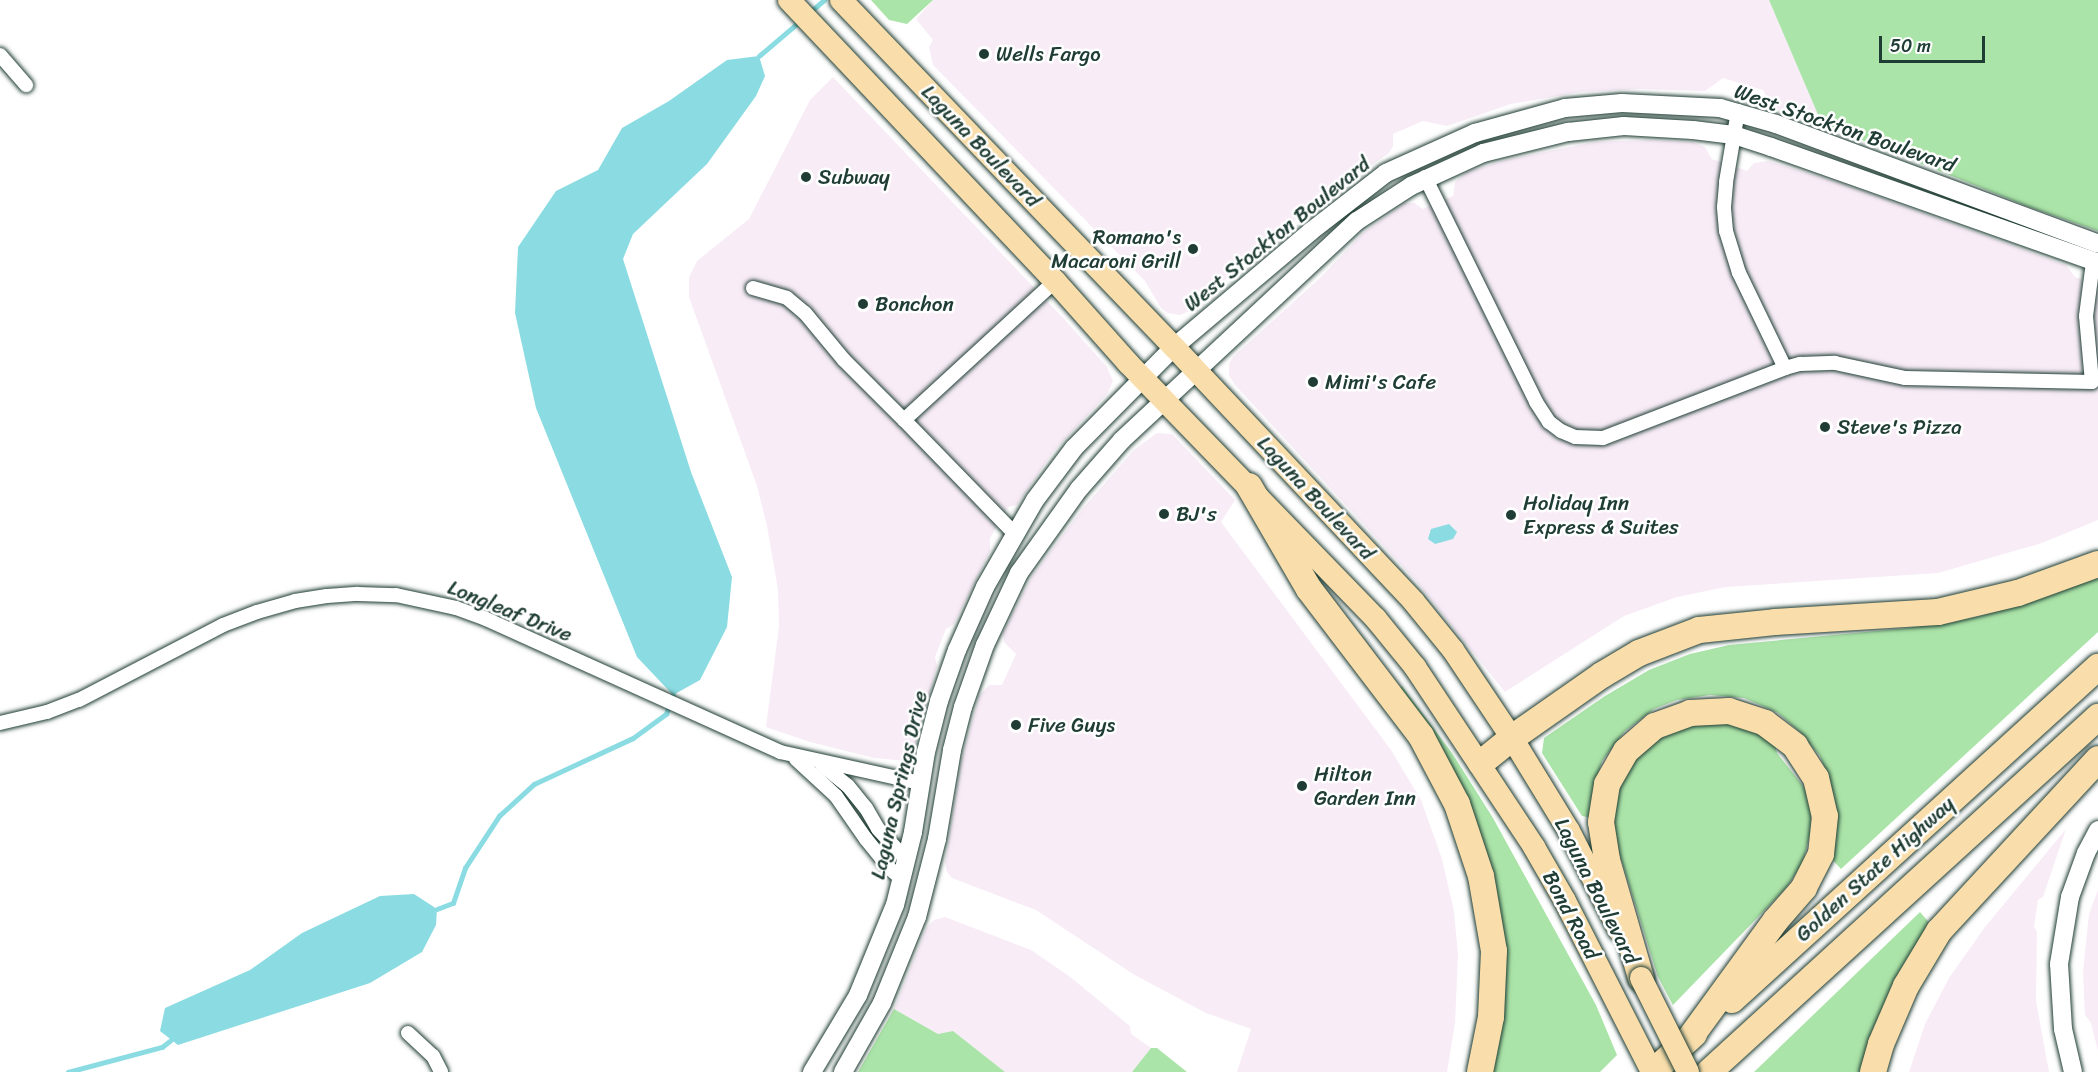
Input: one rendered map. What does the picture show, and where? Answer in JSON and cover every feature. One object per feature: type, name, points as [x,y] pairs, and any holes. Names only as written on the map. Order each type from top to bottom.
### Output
[{"type":"highway","points":[[1249,486],[1309,588],[1421,736],[1457,804],[1481,876],[1494,951],[1491,1017],[1480,1072]]},
{"type":"highway","points":[[1481,763],[1512,738],[1639,653],[1699,630],[1775,622],[1894,617],[1938,612],[2018,593],[2098,564]]},
{"type":"highway","name":"Golden State Highway","points":[[1653,1072],[2098,667]]},
{"type":"highway","points":[[1641,978],[1605,850],[1600,822],[1607,784],[1626,751],[1655,726],[1690,712],[1729,711],[1765,723],[1795,746],[1816,778],[1825,816],[1821,854],[1804,888],[1776,920],[1693,1034]]},
{"type":"highway","name":"Golden State Highway","points":[[1709,1072],[2098,717]]},
{"type":"highway","points":[[1873,1072],[1897,1005],[1922,957],[1940,931],[2098,759]]},
{"type":"main road","name":"Laguna Boulevard","points":[[789,0],[1055,280],[1143,378],[1376,620],[1415,667],[1481,763]]},
{"type":"main road","name":"Laguna Boulevard","points":[[846,6],[1174,347],[1414,602],[1453,650],[1512,738],[1569,831],[1598,885],[1688,1072]]},
{"type":"main road","name":"Bond Road","points":[[1481,763],[1565,901],[1653,1072]]},
{"type":"street","points":[[0,55],[26,85]]},
{"type":"street","name":"West Stockton Boulevard","points":[[1174,347],[1386,173],[1444,144],[1518,119],[1565,108],[1622,103],[1738,111],[2098,244]]},
{"type":"street","points":[[1738,111],[1724,207],[1729,242],[1739,273],[1785,368]]},
{"type":"street","name":"West Stockton Boulevard","points":[[1197,372],[1357,221],[1425,177],[1483,153],[1531,140],[1596,127],[1624,126],[1693,130],[1734,135],[2096,263]]},
{"type":"street","points":[[1425,177],[1536,402],[1549,422],[1575,437],[1603,438],[1800,364],[1835,363],[1905,378],[2092,382],[2086,316],[2096,263]]},
{"type":"street","points":[[904,420],[1055,280]]},
{"type":"street","points":[[753,288],[786,298],[805,313],[844,360],[1014,533],[1019,544],[1002,584],[1004,602]]},
{"type":"street","name":"Laguna Springs Drive","points":[[812,1072],[832,1042],[865,981],[891,915],[907,860],[939,701],[957,650],[985,587],[1014,533],[1061,463],[1174,347]]},
{"type":"street","name":"Laguna Springs Drive","points":[[843,1072],[882,1003],[917,917],[937,839],[952,750],[976,666],[1004,602],[1038,546],[1079,489],[1122,440],[1197,372]]},
{"type":"street","points":[[976,666],[970,650],[988,607],[985,587]]},
{"type":"street","name":"Longleaf Drive","points":[[0,723],[47,712],[79,700],[202,636],[257,612],[295,601],[327,596],[358,594],[396,596],[456,608],[692,714],[795,757],[921,783]]},
{"type":"street","points":[[952,750],[944,729],[962,666],[957,650]]},
{"type":"street","name":"Longleaf Drive","points":[[795,757],[837,796],[872,847],[902,879]]},
{"type":"street","name":"Longleaf Drive","points":[[818,762],[848,786],[879,829],[907,860]]},
{"type":"street","points":[[2073,1072],[2062,1029],[2059,964],[2070,897],[2086,853],[2098,830]]},
{"type":"street","points":[[408,1033],[433,1056],[441,1072]]},
{"type":"shaded area","points":[[933,0],[1769,0],[1822,124],[1772,107],[1763,90],[1723,78],[1705,91],[1640,89],[1581,92],[1511,104],[1447,126],[1423,121],[1393,134],[1393,146],[1389,153],[1306,211],[1235,270],[1197,308],[1180,315],[1168,313],[1161,308],[1145,281],[933,65],[929,47],[933,40],[916,19]]},
{"type":"shaded area","points":[[833,77],[1065,320],[1107,367],[1113,381],[1107,394],[1053,452],[1017,505],[1008,507],[990,538],[990,551],[954,624],[946,629],[935,657],[937,666],[913,757],[908,761],[874,758],[810,742],[766,727],[779,626],[778,590],[767,526],[757,486],[689,297],[689,277],[697,261],[749,219],[810,100]]},
{"type":"shaded area","points":[[1650,140],[1693,142],[1705,147],[1712,159],[1747,171],[1754,163],[1768,161],[1846,185],[2066,265],[2075,277],[2098,286],[2098,520],[2042,543],[1938,573],[1726,587],[1677,597],[1624,616],[1505,692],[1416,581],[1236,386],[1229,376],[1229,364],[1233,357],[1320,278],[1363,233],[1405,203],[1414,203],[1423,209],[1453,196],[1455,182],[1467,172],[1505,160],[1594,142]]},
{"type":"shaded area","points":[[1157,433],[1172,434],[1235,500],[1221,522],[1391,750],[1421,800],[1442,859],[1454,911],[1458,955],[1455,1023],[1447,1072],[1237,1072],[1251,1029],[1206,1013],[1133,974],[1036,910],[952,878],[947,872],[945,863],[961,762],[979,696],[989,685],[1002,685],[1016,654],[1004,642],[1003,633],[1032,576],[1084,507],[1134,450]]},
{"type":"shaded area","points":[[2066,829],[2043,897],[2038,900],[2034,927],[2037,932],[2036,1001],[2049,1072],[1909,1072],[1925,1024],[1949,978],[1985,927]]},
{"type":"shaded area","points":[[2098,890],[2098,1051],[2091,1023],[2085,1015],[2083,972],[2089,914]]},
{"type":"shaded area","points":[[945,917],[1031,950],[1069,976],[1130,1026],[1131,1034],[1151,1048],[1132,1072],[1005,1072],[953,1031],[938,1034],[894,1009],[926,928],[934,920]]},
{"type":"green space","points":[[871,0],[933,0],[907,24],[889,20]]},
{"type":"green space","points":[[1769,0],[2098,0],[2098,231],[2029,207],[1822,124]]},
{"type":"green space","points":[[2098,576],[2098,632],[1841,869],[1829,856],[1830,782],[1820,756],[1800,732],[1778,713],[1744,698],[1710,695],[1677,700],[1654,709],[1625,731],[1602,761],[1594,789],[1592,818],[1582,816],[1542,753],[1544,738],[1605,696],[1649,670],[1690,654],[1729,645],[1908,628],[1977,617],[2048,596]]},
{"type":"green space","points":[[1402,686],[1452,753],[1493,818],[1596,1005],[1617,1055],[1600,1072],[1488,1072],[1494,887],[1397,690]]},
{"type":"green space","points":[[1688,722],[1735,722],[1774,741],[1777,753],[1811,796],[1812,810],[1810,834],[1803,862],[1787,887],[1673,1005],[1658,977],[1617,846],[1614,822],[1616,802],[1624,777],[1634,758],[1650,742]]},
{"type":"green space","points":[[1920,912],[1933,927],[1864,1072],[1754,1072]]},
{"type":"green space","points":[[894,1009],[938,1034],[953,1031],[1005,1072],[858,1072]]},
{"type":"green space","points":[[1151,1048],[1157,1048],[1187,1072],[1132,1072]]},
{"type":"water","points":[[759,56],[765,76],[756,96],[707,164],[633,234],[623,259],[691,472],[732,577],[727,627],[700,680],[673,695],[637,657],[536,408],[515,313],[518,247],[556,191],[598,170],[622,128],[669,101],[727,60]]},
{"type":"water","points":[[1449,524],[1457,532],[1453,539],[1435,544],[1428,539],[1431,529]]},
{"type":"water","points":[[414,894],[437,909],[436,925],[422,952],[370,983],[178,1045],[160,1031],[165,1008],[250,970],[302,933],[380,896]]},
{"type":"waterway","points":[[809,13],[824,0]]},
{"type":"waterway","points":[[759,56],[800,21]]},
{"type":"waterway","points":[[437,909],[453,903],[465,868],[499,816],[534,784],[633,738],[666,714],[673,695]]},
{"type":"waterway","points":[[68,1072],[162,1047],[171,1040]]},
{"type":"place","name":"Wells Fargo","points":[[984,54]]},
{"type":"place","name":"Subway","points":[[806,177]]},
{"type":"place","name":"Romano's Macaroni Grill","points":[[1193,249]]},
{"type":"place","name":"Bonchon","points":[[863,304]]},
{"type":"place","name":"Mimi's Cafe","points":[[1313,382]]},
{"type":"place","name":"Steve's Pizza","points":[[1825,427]]},
{"type":"place","name":"BJ's","points":[[1164,514]]},
{"type":"place","name":"Holiday Inn Express & Suites","points":[[1511,515]]},
{"type":"place","name":"Five Guys","points":[[1016,725]]},
{"type":"place","name":"Hilton Garden Inn","points":[[1302,786]]}]
